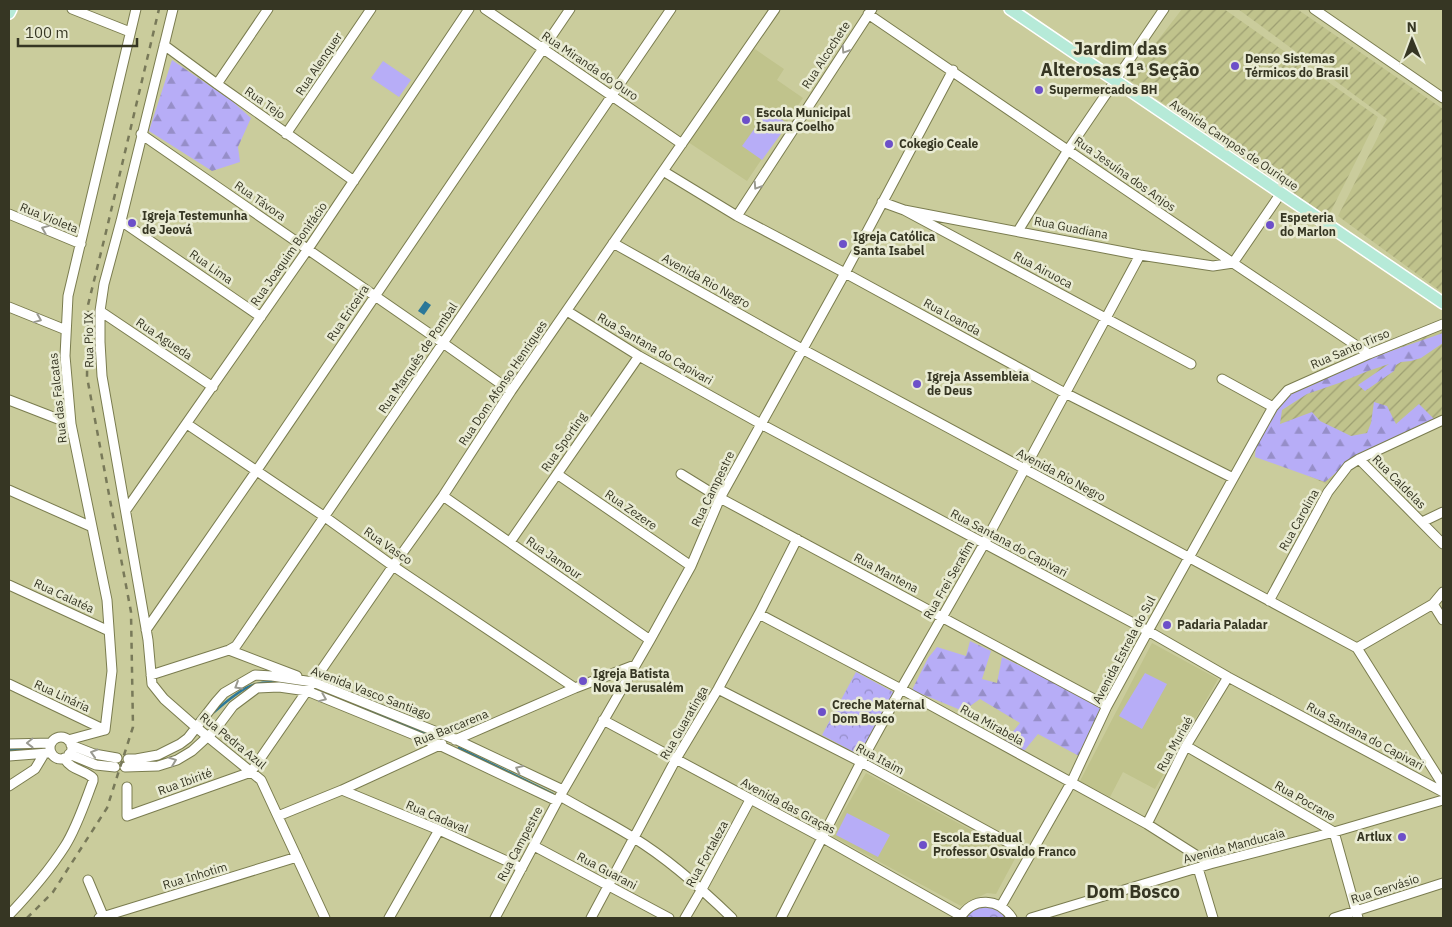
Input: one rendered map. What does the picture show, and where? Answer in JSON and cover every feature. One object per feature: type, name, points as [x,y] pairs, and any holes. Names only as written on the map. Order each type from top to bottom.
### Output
[{"type":"main road","points":[[9,13],[11,9]]},
{"type":"main road","name":"Avenida Campos de Ourique","points":[[1010,9],[1443,303]]},
{"type":"street","points":[[72,9],[130,32]]},
{"type":"street","name":"Rua das Falcatas","points":[[105,730],[112,671],[107,600],[72,424],[65,356],[66,330],[68,296],[136,9]]},
{"type":"street","name":"Rua Pio IX","points":[[151,675],[146,630],[102,376],[100,311],[104,284],[173,9]]},
{"type":"street","points":[[217,84],[268,9]]},
{"type":"street","name":"Rua Alenquer","points":[[286,134],[371,9]]},
{"type":"street","name":"Rua Joaquim Bonifácio","points":[[126,510],[308,249],[469,9]]},
{"type":"street","name":"Rua Miranda do Ouro","points":[[485,9],[682,144]]},
{"type":"street","name":"Rua Ericeira","points":[[146,630],[570,9]]},
{"type":"street","name":"Rua Marquês de Pombal","points":[[151,675],[229,650],[236,646],[671,9]]},
{"type":"street","name":"Rua Dom Afonso Henriques","points":[[252,772],[443,496],[511,391],[774,9]]},
{"type":"street","points":[[1018,231],[1068,150],[1164,9]]},
{"type":"street","points":[[1314,9],[1443,98]]},
{"type":"street","name":"Rua Jesuína dos Anjos","points":[[870,11],[1233,264],[1369,354]]},
{"type":"street","name":"Rua Alcochete","points":[[737,216],[870,11]]},
{"type":"street","name":"Rua Tejo","points":[[164,44],[286,134],[354,180]]},
{"type":"street","name":"Rua Campestre","points":[[495,918],[560,796],[691,566],[720,498],[953,70]]},
{"type":"street","name":"Rua Távora","points":[[141,134],[511,391]]},
{"type":"street","name":"Rua Loanda","points":[[663,171],[737,216],[1065,393],[1233,478]]},
{"type":"street","points":[[1233,264],[1281,193]]},
{"type":"street","name":"Rua Airuoca","points":[[882,202],[904,210],[1191,364]]},
{"type":"street","name":"Rua Guadiana","points":[[904,210],[1140,255],[1213,266],[1233,264]]},
{"type":"street","name":"Rua Violeta","points":[[9,214],[81,244]]},
{"type":"street","name":"Rua Lima","points":[[121,221],[261,317]]},
{"type":"street","name":"Avenida Rio Negro","points":[[614,243],[802,349],[1357,648],[1443,784]]},
{"type":"street","name":"Rua Frei Serafim","points":[[781,918],[861,762],[1025,470],[1140,255]]},
{"type":"street","points":[[9,307],[66,330]]},
{"type":"street","name":"Rua Agueda","points":[[100,311],[213,387]]},
{"type":"street","name":"Rua Santana do Capivari","points":[[567,311],[639,356],[761,424],[1148,630],[1228,677],[1443,792]]},
{"type":"street","name":"Rua Santo Tirso","points":[[1273,407],[1288,390],[1443,324]]},
{"type":"street","name":"Rua Sporting","points":[[510,542],[639,356]]},
{"type":"street","points":[[1222,379],[1273,407]]},
{"type":"street","points":[[9,400],[72,424]]},
{"type":"street","name":"Avenida Estrela do Sul","points":[[1001,906],[1070,783],[1148,630],[1273,407]]},
{"type":"street","name":"Rua Carolina","points":[[1269,601],[1328,492],[1348,466],[1359,458],[1443,420]]},
{"type":"street","name":"Rua Vasco","points":[[187,424],[257,470],[393,566],[575,688]]},
{"type":"street","name":"Rua Caldelas","points":[[1359,458],[1443,544]]},
{"type":"street","name":"Rua Zezere","points":[[557,474],[691,566]]},
{"type":"street","name":"Rua Mantena","points":[[681,474],[720,498],[1108,706]]},
{"type":"street","points":[[9,490],[92,527]]},
{"type":"street","name":"Rua Jamour","points":[[443,496],[650,640]]},
{"type":"street","points":[[1422,522],[1443,512]]},
{"type":"street","name":"Rua Guaratinga","points":[[591,918],[676,759],[718,689],[759,614],[797,539]]},
{"type":"street","name":"Rua Calatéa","points":[[9,585],[109,631]]},
{"type":"street","points":[[1357,648],[1432,604],[1443,592]]},
{"type":"street","points":[[1432,604],[1443,620]]},
{"type":"street","name":"Rua Mirabela","points":[[759,614],[901,689],[1147,824],[1210,864]]},
{"type":"street","points":[[229,650],[313,682]]},
{"type":"street","points":[[255,660],[258,672],[255,675]]},
{"type":"street","name":"Rua Barcarena","points":[[278,816],[342,790],[439,745],[457,740],[575,688],[635,665]]},
{"type":"street","name":"Rua Pedra Azul","points":[[151,675],[152,684],[164,700],[261,780],[325,918]]},
{"type":"street","name":"Avenida Vasco Santiago","points":[[560,796],[307,691],[279,687],[257,688],[233,706],[215,730],[192,751],[177,760],[158,766],[127,763],[136,759],[158,755],[184,741],[197,728],[224,693],[255,675],[313,682],[457,740],[560,796],[634,838],[680,871],[732,918]]},
{"type":"street","name":"Rua Muriaé","points":[[1147,824],[1186,746],[1228,677]]},
{"type":"street","name":"Rua Linária","points":[[9,684],[105,730]]},
{"type":"street","name":"Rua Itaim","points":[[718,689],[861,762],[1029,854]]},
{"type":"street","name":"Avenida das Graças","points":[[603,720],[823,838],[960,917]]},
{"type":"street","points":[[9,756],[48,753],[56,758],[68,749],[105,730]]},
{"type":"street","points":[[9,786],[35,769],[48,753],[51,743],[60,737],[68,749],[96,765],[116,762]]},
{"type":"street","points":[[9,744],[51,743]]},
{"type":"street","name":"Rua Pocrane","points":[[1186,746],[1334,832],[1357,915]]},
{"type":"street","points":[[9,915],[35,887],[66,845],[93,781],[93,778],[89,775],[75,770],[67,763],[68,749]]},
{"type":"street","name":"Rua Ibirité","points":[[128,787],[127,816],[252,772]]},
{"type":"street","name":"Rua Cadaval","points":[[342,790],[439,830],[522,868]]},
{"type":"street","name":"Rua Fortaleza","points":[[685,918],[750,800]]},
{"type":"street","name":"Avenida Manducaia","points":[[1032,918],[1210,864],[1334,832],[1443,800]]},
{"type":"street","points":[[389,918],[439,830]]},
{"type":"street","name":"Rua Guarani","points":[[534,846],[669,918]]},
{"type":"street","name":"Rua Inhotim","points":[[102,918],[297,857]]},
{"type":"street","points":[[1198,868],[1213,918]]},
{"type":"street","points":[[88,880],[102,918]]},
{"type":"street","name":"Rua Gervásio","points":[[1334,918],[1357,915],[1443,883]]},
{"type":"street","points":[[960,917],[966,910],[979,903],[994,903],[1005,909],[1012,918]]},
{"type":"shaded area","points":[[1182,9],[1224,9],[1378,117],[1328,217],[1128,79]]},
{"type":"shaded area","points":[[1238,9],[1297,9],[1443,109],[1443,293],[1338,216],[1387,119]]},
{"type":"shaded area","name":"Escola Municipal Isaura Coelho","points":[[752,47],[784,69],[777,80],[803,98],[747,181],[688,142]]},
{"type":"shaded area","points":[[1443,329],[1443,415],[1369,451],[1347,465],[1326,484],[1252,449],[1290,392],[1343,367]]},
{"type":"shaded area","points":[[1152,643],[1218,679],[1155,789],[1123,772],[1110,797],[1080,781]]},
{"type":"shaded area","name":"Escola Estadual Professor Osvaldo Franco","points":[[866,773],[1017,855],[996,894],[987,893],[961,906],[830,835]]},
{"type":"green space","points":[[172,60],[232,101],[251,118],[238,147],[240,162],[212,171],[149,131]]},
{"type":"green space","points":[[383,61],[411,80],[399,97],[371,78]]},
{"type":"green space","points":[[768,110],[788,124],[762,160],[742,146]]},
{"type":"green space","points":[[1443,333],[1443,343],[1421,358],[1401,362],[1396,365],[1394,371],[1365,391],[1358,385],[1389,364],[1307,394],[1282,410],[1280,424],[1312,412],[1320,421],[1351,436],[1367,433],[1371,423],[1374,402],[1387,406],[1396,424],[1419,404],[1435,420],[1344,466],[1325,482],[1255,457],[1256,444],[1272,415],[1291,393],[1368,359]]},
{"type":"green space","points":[[970,641],[991,651],[982,679],[997,683],[1002,657],[1102,706],[1079,756],[1038,734],[1024,751],[1005,741],[1020,723],[980,699],[963,711],[912,690],[928,658],[937,647],[966,656]]},
{"type":"green space","points":[[856,672],[895,693],[861,756],[822,735]]},
{"type":"green space","points":[[1145,673],[1167,684],[1142,729],[1119,716]]},
{"type":"green space","points":[[847,813],[890,835],[878,857],[836,835]]},
{"type":"green space","points":[[984,906],[997,909],[1007,918],[964,918],[975,908]]},
{"type":"water","points":[[425,301],[431,305],[424,315],[418,311]]},
{"type":"waterway","points":[[214,712],[239,692],[256,684],[265,682],[287,684]]},
{"type":"waterway","points":[[318,690],[433,736]]},
{"type":"waterway","points":[[459,748],[553,794]]},
{"type":"waterway","points":[[9,750],[25,750]]},
{"type":"railway","points":[[27,918],[53,892],[107,808],[133,727],[131,612],[87,377],[88,305],[159,9]]},
{"type":"place","name":"Denso Sistemas Térmicos do Brasil","points":[[1235,66]]},
{"type":"place","name":"Supermercados BH","points":[[1039,90]]},
{"type":"place","name":"Escola Municipal Isaura Coelho","points":[[746,120]]},
{"type":"place","name":"Cokegio Ceale","points":[[889,144]]},
{"type":"place","name":"Igreja Testemunha de Jeová","points":[[132,223]]},
{"type":"place","name":"Espeteria do Marlon","points":[[1270,225]]},
{"type":"place","name":"Igreja Católica Santa Isabel","points":[[843,244]]},
{"type":"place","name":"Igreja Assembleia de Deus","points":[[917,384]]},
{"type":"place","name":"Padaria Paladar","points":[[1167,625]]},
{"type":"place","name":"Igreja Batista Nova Jerusalém","points":[[583,681]]},
{"type":"place","name":"Creche Maternal Dom Bosco","points":[[822,712]]},
{"type":"place","name":"Artlux","points":[[1402,837]]},
{"type":"place","name":"Escola Estadual Professor Osvaldo Franco","points":[[923,845]]},
{"type":"district","name":"Jardim das Alterosas 1ª Seção","points":[[1120,59]]},
{"type":"district","name":"Dom Bosco","points":[[1133,892]]}]
